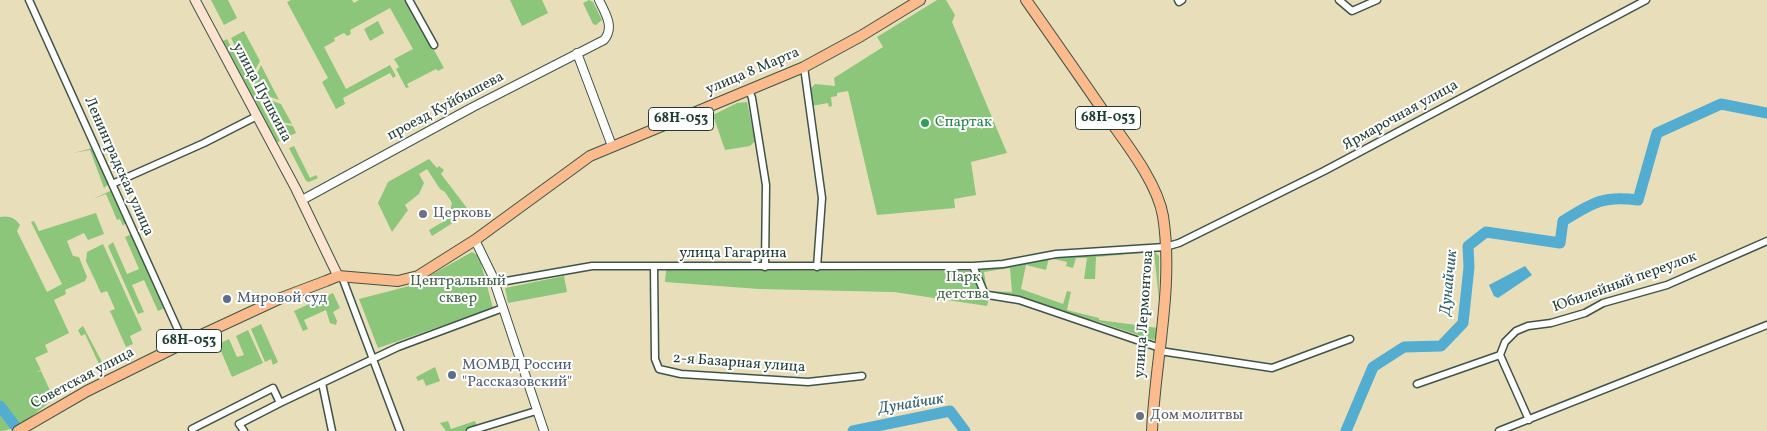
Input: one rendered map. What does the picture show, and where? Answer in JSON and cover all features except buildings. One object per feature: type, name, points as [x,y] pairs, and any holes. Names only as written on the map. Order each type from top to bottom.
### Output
[{"type":"main road","name":"улица Пушкина","points":[[195,0],[302,200],[340,277]]},
{"type":"main road","name":"улица 8 Марта","points":[[340,277],[398,282],[418,276],[475,240],[575,165],[612,146],[804,67],[862,36],[920,0]]},
{"type":"main road","name":"улица Лермонтова","points":[[1026,0],[1126,143],[1150,182],[1163,215],[1165,247],[1160,350],[1152,431]]},
{"type":"main road","name":"Советская улица","points":[[18,431],[93,388],[184,344],[281,298],[340,277]]},
{"type":"main road","name":"Советская улица","points":[[304,290],[326,281]]},
{"type":"street","name":"Ленинградская улица","points":[[29,0],[184,344]]},
{"type":"street","points":[[410,0],[434,45]]},
{"type":"street","name":"проезд Куйбышева","points":[[302,200],[604,40],[609,32],[609,24],[599,0]]},
{"type":"street","points":[[1339,0],[1352,11],[1378,0]]},
{"type":"street","name":"Ярмарочная улица","points":[[1165,247],[1208,230],[1324,172],[1646,0]]},
{"type":"street","points":[[577,53],[612,146]]},
{"type":"street","points":[[804,67],[822,198],[817,267]]},
{"type":"street","points":[[749,90],[766,185],[764,267]]},
{"type":"street","points":[[112,184],[204,143],[257,116]]},
{"type":"street","points":[[475,240],[494,283],[544,431]]},
{"type":"street","name":"Юбилейный переулок","points":[[1500,356],[1505,342],[1516,331],[1528,326],[1551,323],[1585,314],[1604,303],[1667,285],[1767,242]]},
{"type":"street","name":"улица Гагарина","points":[[494,283],[592,266],[974,266],[1003,264],[1056,254],[1165,247]]},
{"type":"street","name":"2-я Базарная улица","points":[[654,266],[655,359],[659,369],[682,374],[808,382],[862,376]]},
{"type":"street","points":[[974,266],[984,292],[988,295],[1019,300],[1160,350],[1272,368],[1350,339]]},
{"type":"street","points":[[340,277],[374,357],[400,431]]},
{"type":"street","points":[[244,431],[240,424],[374,357],[503,308]]},
{"type":"street","points":[[1499,431],[1767,325]]},
{"type":"street","points":[[1416,384],[1500,356],[1529,420]]},
{"type":"street","points":[[322,383],[332,431]]},
{"type":"street","points":[[192,429],[273,388],[280,403]]},
{"type":"street","points":[[470,431],[536,411]]},
{"type":"green space","points":[[211,0],[228,0],[237,18],[224,25]]},
{"type":"green space","points":[[291,0],[352,0],[354,3],[359,0],[406,0],[444,68],[438,71],[436,69],[407,84],[409,87],[406,88],[396,69],[399,67],[394,59],[413,49],[390,8],[350,30],[351,34],[347,36],[344,33],[334,38],[335,41],[324,47],[346,89],[390,65],[396,76],[393,78],[390,73],[343,98],[345,104],[336,109],[322,82],[328,78],[287,2]]},
{"type":"green space","points":[[510,0],[542,0],[548,13],[522,26]]},
{"type":"green space","points":[[589,0],[593,2],[602,20],[596,25],[593,24],[583,3]]},
{"type":"green space","name":"Спартак","points":[[937,0],[946,0],[955,15],[952,22],[1007,153],[971,162],[976,195],[954,199],[955,208],[877,215],[848,91],[837,93],[837,96],[831,97],[832,106],[829,107],[828,103],[811,106],[809,90],[815,84],[835,86],[834,78],[883,47],[877,37]]},
{"type":"green space","points":[[378,21],[384,33],[370,41],[364,29]]},
{"type":"green space","points":[[244,31],[260,61],[251,78],[231,38]]},
{"type":"green space","points":[[227,39],[280,141],[275,143],[223,41]]},
{"type":"green space","points":[[261,65],[279,100],[259,93],[264,88],[261,81],[254,84],[253,82]]},
{"type":"green space","points":[[260,96],[281,104],[292,124],[274,121]]},
{"type":"green space","points":[[747,102],[755,141],[750,146],[725,150],[713,115],[737,103]]},
{"type":"green space","points":[[275,123],[293,126],[296,133],[283,139]]},
{"type":"green space","points":[[294,146],[310,178],[316,175],[318,178],[309,182],[306,181],[289,148]]},
{"type":"green space","points":[[93,148],[109,183],[104,188],[90,150],[73,153]]},
{"type":"green space","points":[[429,159],[437,168],[439,166],[444,170],[441,174],[470,212],[432,236],[429,230],[448,219],[452,203],[427,169],[419,174],[424,183],[419,194],[405,205],[408,210],[392,232],[378,203],[388,182]]},
{"type":"green space","points":[[112,191],[126,222],[123,226],[120,219],[117,220],[106,194],[93,199]]},
{"type":"green space","points":[[96,213],[104,234],[88,240],[84,233],[67,241],[73,256],[79,257],[87,277],[85,281],[65,290],[66,294],[54,300],[69,333],[45,345],[48,352],[35,358],[41,370],[36,372],[41,371],[54,399],[21,424],[0,431],[0,217],[12,218],[20,225],[17,231],[47,292],[62,284],[31,222],[34,221],[39,231]]},
{"type":"green space","points":[[132,234],[165,308],[158,311],[144,280],[132,285],[144,312],[138,314],[108,246],[113,242],[127,274],[139,269],[125,237]]},
{"type":"green space","points":[[103,244],[142,330],[130,336],[133,344],[126,347],[110,311],[115,309],[107,291],[101,293],[86,261],[87,252]]},
{"type":"green space","points":[[1154,251],[1159,256],[1159,300],[1154,252],[1096,257],[1095,279],[1084,279],[1087,258],[1076,258],[1073,268],[1066,266],[1067,262],[1049,258],[1046,270],[1026,265],[1021,289],[1063,304],[1067,291],[1071,292],[1067,310],[1099,318],[1099,320],[1158,328],[1157,337],[1153,340],[1099,322],[986,292],[977,270],[1048,257]],"holes":[[[1010,268],[1012,292],[987,291],[984,272]]]},
{"type":"green space","name":"Центральный сквер","points":[[472,252],[479,256],[493,308],[378,348],[359,299],[413,285]]},
{"type":"green space","name":"Парк детства","points":[[666,270],[969,271],[973,273],[989,298],[987,306],[894,292],[759,289],[665,282]]},
{"type":"green space","points":[[564,276],[567,292],[508,303],[505,288]]},
{"type":"green space","points":[[333,293],[340,308],[333,312],[337,321],[336,325],[330,323],[326,310],[304,320],[308,329],[303,331],[294,311]]},
{"type":"green space","points":[[261,324],[278,362],[273,365],[271,359],[265,362],[251,329]]},
{"type":"green space","points":[[83,326],[102,362],[99,364],[85,334],[81,336],[78,330]]},
{"type":"green space","points":[[248,330],[263,363],[232,377],[218,344],[229,339],[237,357],[244,355],[236,336]]},
{"type":"green space","points":[[435,367],[440,381],[426,386],[423,379],[418,381],[416,377]]},
{"type":"green space","points":[[448,421],[451,429],[475,421],[477,427],[464,431],[446,431],[440,423]]},
{"type":"water","points":[[1525,266],[1532,275],[1498,298],[1494,296],[1489,285]]},
{"type":"waterway","name":"Дунайчик","points":[[1346,431],[1373,367],[1404,347],[1441,346],[1463,323],[1469,267],[1468,246],[1486,232],[1560,243],[1563,221],[1582,209],[1607,200],[1638,200],[1657,133],[1721,104],[1767,113]]},
{"type":"waterway","points":[[0,406],[19,431]]},
{"type":"waterway","name":"Дунайчик","points":[[853,431],[950,411],[965,431]]},
{"type":"place","name":"Спартак","points":[[925,123]]},
{"type":"place","name":"Церковь","points":[[423,214]]},
{"type":"place","name":"Мировой суд","points":[[227,299]]},
{"type":"place","name":"МОМВД России \"Рассказовский\"","points":[[452,375]]},
{"type":"place","name":"Дом молитвы","points":[[1140,416]]}]
